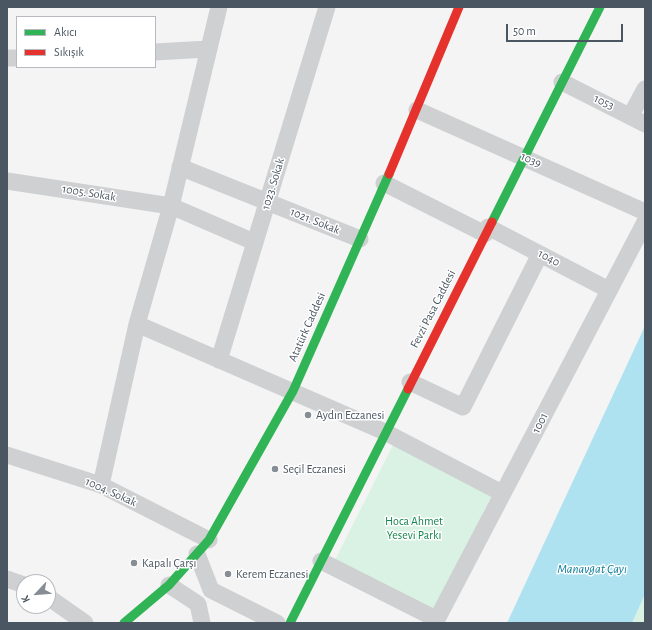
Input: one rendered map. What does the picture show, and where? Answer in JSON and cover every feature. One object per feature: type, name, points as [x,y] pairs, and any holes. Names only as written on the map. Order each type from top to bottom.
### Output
[{"type":"street","points":[[101,485],[137,324],[171,206],[219,7]]},
{"type":"street","name":"1023. Sokak","points":[[219,360],[254,242],[268,202],[328,7]]},
{"type":"street","name":"Atatürk Caddesi","points":[[124,623],[169,585],[209,540],[292,391],[417,110],[459,7]]},
{"type":"street","name":"Fevzi Pasa Caddesi","points":[[290,623],[600,7]]},
{"type":"street","points":[[156,52],[208,50]]},
{"type":"street","name":"1053","points":[[562,82],[638,120]]},
{"type":"street","points":[[638,120],[645,89]]},
{"type":"street","name":"1039","points":[[417,110],[645,212]]},
{"type":"street","name":"1021. Sokak","points":[[180,167],[360,239]]},
{"type":"street","name":"1005. Sokak","points":[[7,180],[171,206],[254,242]]},
{"type":"street","name":"1040","points":[[384,183],[486,231],[540,254],[609,290]]},
{"type":"street","name":"1001","points":[[435,621],[502,493],[518,466],[645,222]]},
{"type":"street","points":[[410,382],[463,407],[540,254]]},
{"type":"street","points":[[137,324],[385,432],[502,493]]},
{"type":"street","name":"1004. Sokak","points":[[7,455],[101,485],[209,540]]},
{"type":"street","points":[[197,554],[211,590],[277,623]]},
{"type":"street","points":[[321,561],[435,621]]},
{"type":"street","points":[[169,585],[198,604],[202,623]]},
{"type":"street","points":[[56,603],[85,623]]},
{"type":"green space","name":"Hoca Ahmet Yesevi Parkı","points":[[393,445],[492,495],[434,611],[335,560]]},
{"type":"green space","points":[[645,594],[645,623],[632,623]]},
{"type":"water","name":"Manavgat Çayı","points":[[645,326],[645,594],[632,623],[507,623]]},
{"type":"traffic: fast","points":[[492,222],[600,7]]},
{"type":"traffic: fast","points":[[124,623],[169,585],[209,540],[293,391],[389,174]]},
{"type":"traffic: fast","points":[[290,623],[408,389]]},
{"type":"traffic: jam","points":[[389,174],[459,7]]},
{"type":"traffic: jam","points":[[408,389],[492,222]]},
{"type":"place","name":"Aydın Eczanesi","points":[[308,415]]},
{"type":"place","name":"Seçil Eczanesi","points":[[275,469]]},
{"type":"place","name":"Kapalı Çarşı","points":[[134,563]]},
{"type":"place","name":"Kerem Eczanesi","points":[[228,574]]}]
